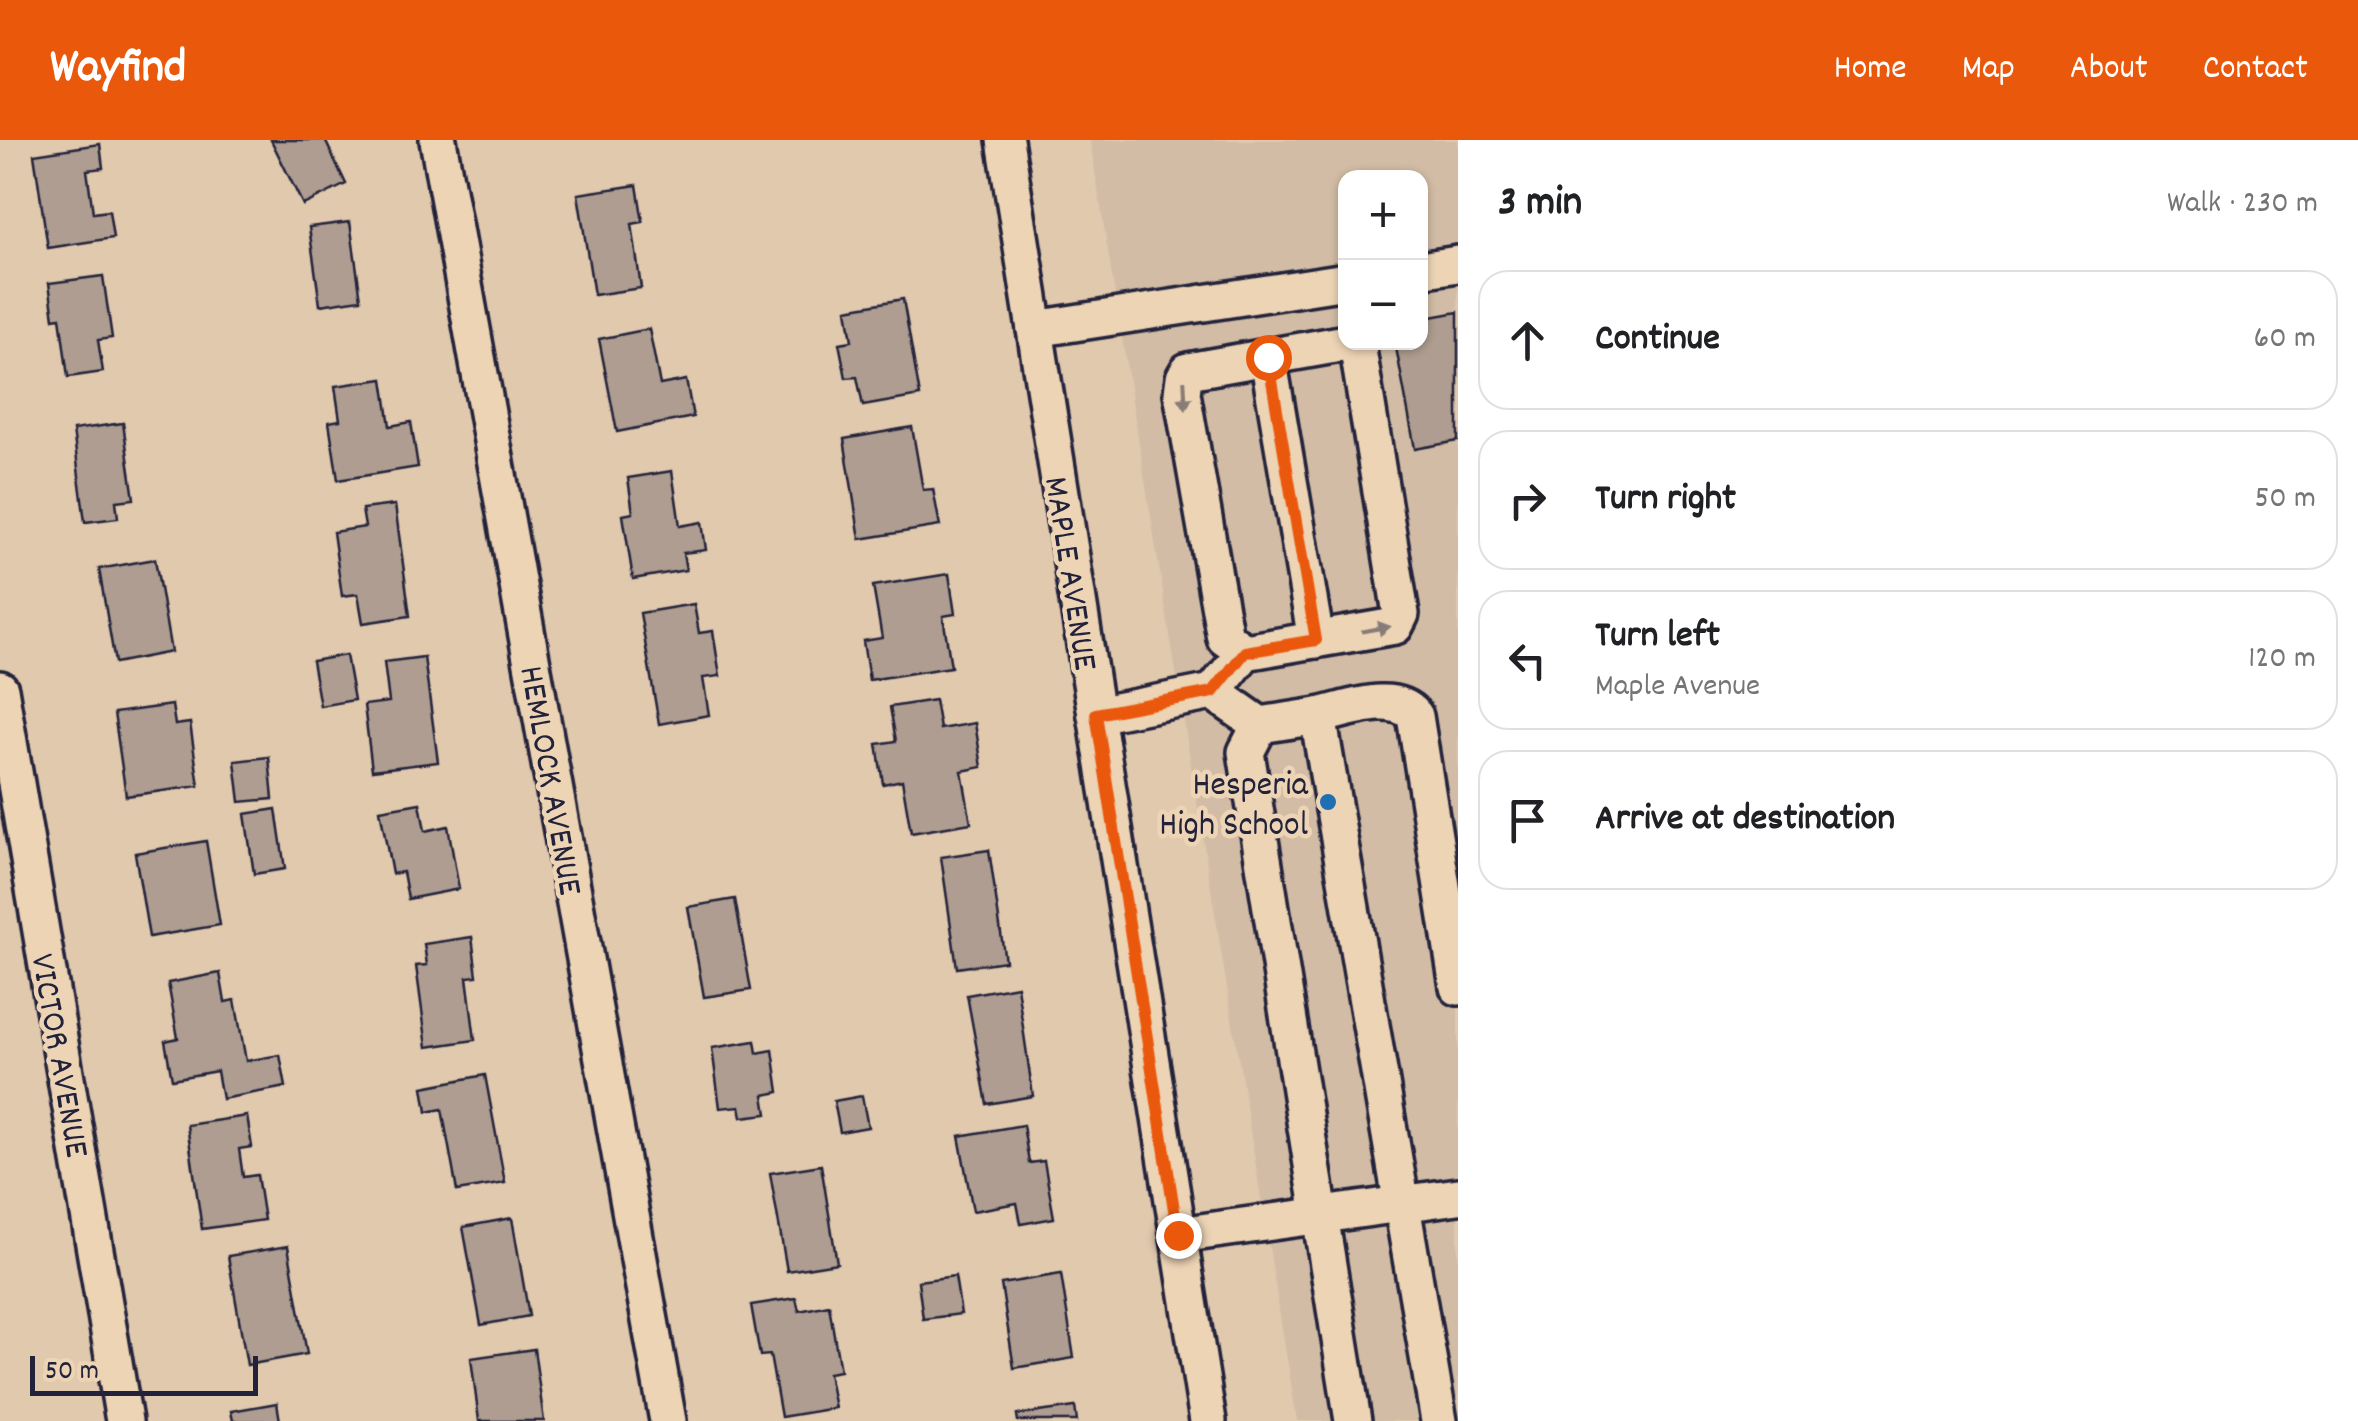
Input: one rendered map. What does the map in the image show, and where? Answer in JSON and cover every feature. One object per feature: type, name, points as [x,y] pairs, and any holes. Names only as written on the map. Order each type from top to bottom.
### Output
[{"type":"street","name":"HEMLOCK AVENUE","points":[[438,140],[668,1421]]},
{"type":"street","name":"MAPLE AVENUE","points":[[1005,140],[1208,1421]]},
{"type":"street","points":[[1428,269],[1458,264]]},
{"type":"street","points":[[1035,328],[1338,282]]},
{"type":"street","points":[[1096,714],[1213,692],[1245,652],[1395,626],[1401,614],[1358,350],[1346,343],[1188,371],[1184,378],[1182,393],[1225,638],[1245,652]]},
{"type":"street","points":[[1268,357],[1316,640]]},
{"type":"street","name":"VICTOR AVENUE","points":[[0,689],[124,1421]]},
{"type":"street","points":[[1213,692],[1260,725],[1393,702],[1408,708],[1414,716],[1458,987]]},
{"type":"street","points":[[1318,716],[1439,1421]]},
{"type":"street","points":[[1260,725],[1246,752],[1352,1421]]},
{"type":"street","points":[[1178,1235],[1458,1196]]},
{"type":"shaded area","name":"Hesperia High School","points":[[1090,140],[1458,140],[1458,1421],[1297,1421]]},
{"type":"building","points":[[271,140],[325,140],[346,184],[303,205]]},
{"type":"building","points":[[100,144],[103,168],[87,170],[93,213],[109,211],[113,238],[48,248],[34,154]]},
{"type":"building","points":[[637,185],[643,222],[632,224],[641,288],[594,295],[578,194]]},
{"type":"building","points":[[350,222],[361,299],[320,305],[309,227]]},
{"type":"building","points":[[103,276],[112,338],[98,340],[103,372],[68,377],[60,317],[54,318],[49,283]]},
{"type":"building","points":[[903,299],[920,396],[863,406],[857,377],[846,378],[839,343],[852,341],[847,309]]},
{"type":"building","points":[[1458,312],[1458,441],[1415,449],[1396,350],[1428,350],[1428,318]]},
{"type":"building","points":[[649,329],[660,385],[686,380],[693,417],[617,432],[599,339]]},
{"type":"building","points":[[383,379],[390,426],[411,422],[418,467],[338,480],[329,422],[340,420],[335,386]]},
{"type":"building","points":[[123,423],[134,499],[116,501],[118,518],[85,522],[73,430]]},
{"type":"building","points":[[912,427],[923,490],[933,489],[940,526],[860,539],[844,439]]},
{"type":"building","points":[[672,471],[680,526],[702,522],[706,550],[683,553],[686,570],[633,579],[623,515],[633,513],[628,478]]},
{"type":"building","points":[[395,505],[410,616],[363,623],[358,594],[342,596],[333,532],[365,527],[362,509]]},
{"type":"building","points":[[155,559],[171,652],[115,663],[99,569]]},
{"type":"building","points":[[949,574],[955,614],[943,616],[951,667],[869,680],[863,641],[882,638],[873,586]]},
{"type":"building","points":[[694,604],[699,633],[713,631],[720,676],[703,678],[709,715],[659,724],[640,613]]},
{"type":"building","points":[[346,655],[354,700],[320,706],[312,661]]},
{"type":"building","points":[[424,657],[438,762],[372,770],[364,705],[389,702],[384,662]]},
{"type":"building","points":[[935,700],[940,729],[975,723],[982,767],[962,771],[971,823],[911,833],[902,780],[883,784],[877,744],[896,741],[890,707]]},
{"type":"building","points":[[172,705],[175,725],[190,723],[199,786],[126,796],[114,713]]},
{"type":"building","points":[[269,757],[273,799],[240,802],[235,761]]},
{"type":"building","points":[[420,803],[425,831],[448,826],[459,889],[408,899],[403,872],[392,874],[380,810]]},
{"type":"building","points":[[276,809],[285,869],[254,874],[245,814]]},
{"type":"building","points":[[206,841],[220,925],[149,937],[135,853]]},
{"type":"building","points":[[989,850],[1005,961],[957,968],[941,857]]},
{"type":"building","points":[[735,899],[751,990],[704,997],[688,907]]},
{"type":"building","points":[[472,937],[477,976],[467,977],[475,1040],[427,1047],[416,966],[427,965],[424,944]]},
{"type":"building","points":[[220,973],[225,1002],[235,1000],[246,1061],[280,1055],[286,1087],[222,1099],[217,1071],[172,1079],[165,1041],[178,1038],[168,983]]},
{"type":"building","points":[[1017,986],[1033,1096],[987,1104],[967,995]]},
{"type":"building","points":[[755,1041],[757,1053],[773,1050],[779,1092],[764,1095],[767,1114],[742,1117],[740,1106],[720,1108],[712,1048]]},
{"type":"building","points":[[485,1075],[505,1183],[457,1191],[442,1109],[427,1112],[423,1087]]},
{"type":"building","points":[[862,1096],[868,1127],[840,1132],[834,1101]]},
{"type":"building","points":[[247,1116],[252,1147],[239,1149],[243,1177],[257,1175],[264,1220],[202,1229],[187,1125]]},
{"type":"building","points":[[1023,1125],[1029,1163],[1044,1161],[1054,1218],[1021,1224],[1017,1203],[973,1211],[959,1136]]},
{"type":"building","points":[[821,1165],[837,1263],[787,1271],[770,1173]]},
{"type":"building","points":[[512,1218],[529,1316],[481,1325],[463,1227]]},
{"type":"building","points":[[288,1246],[307,1354],[247,1365],[228,1256]]},
{"type":"building","points":[[1061,1274],[1074,1358],[1014,1368],[1001,1284]]},
{"type":"building","points":[[955,1276],[961,1314],[923,1319],[918,1281]]},
{"type":"building","points":[[796,1298],[799,1311],[829,1305],[840,1371],[828,1373],[835,1408],[781,1417],[770,1355],[760,1356],[751,1305]]},
{"type":"building","points":[[534,1349],[544,1421],[479,1421],[471,1358]]},
{"type":"building","points":[[277,1403],[280,1421],[233,1421],[231,1411]]},
{"type":"building","points":[[1075,1407],[1077,1421],[1018,1421],[1017,1415]]},
{"type":"place","name":"Hesperia High School","points":[[1328,802]]},
{"type":"route","points":[[1178,1235],[1096,714],[1213,692],[1245,652],[1316,640],[1268,357]]}]
